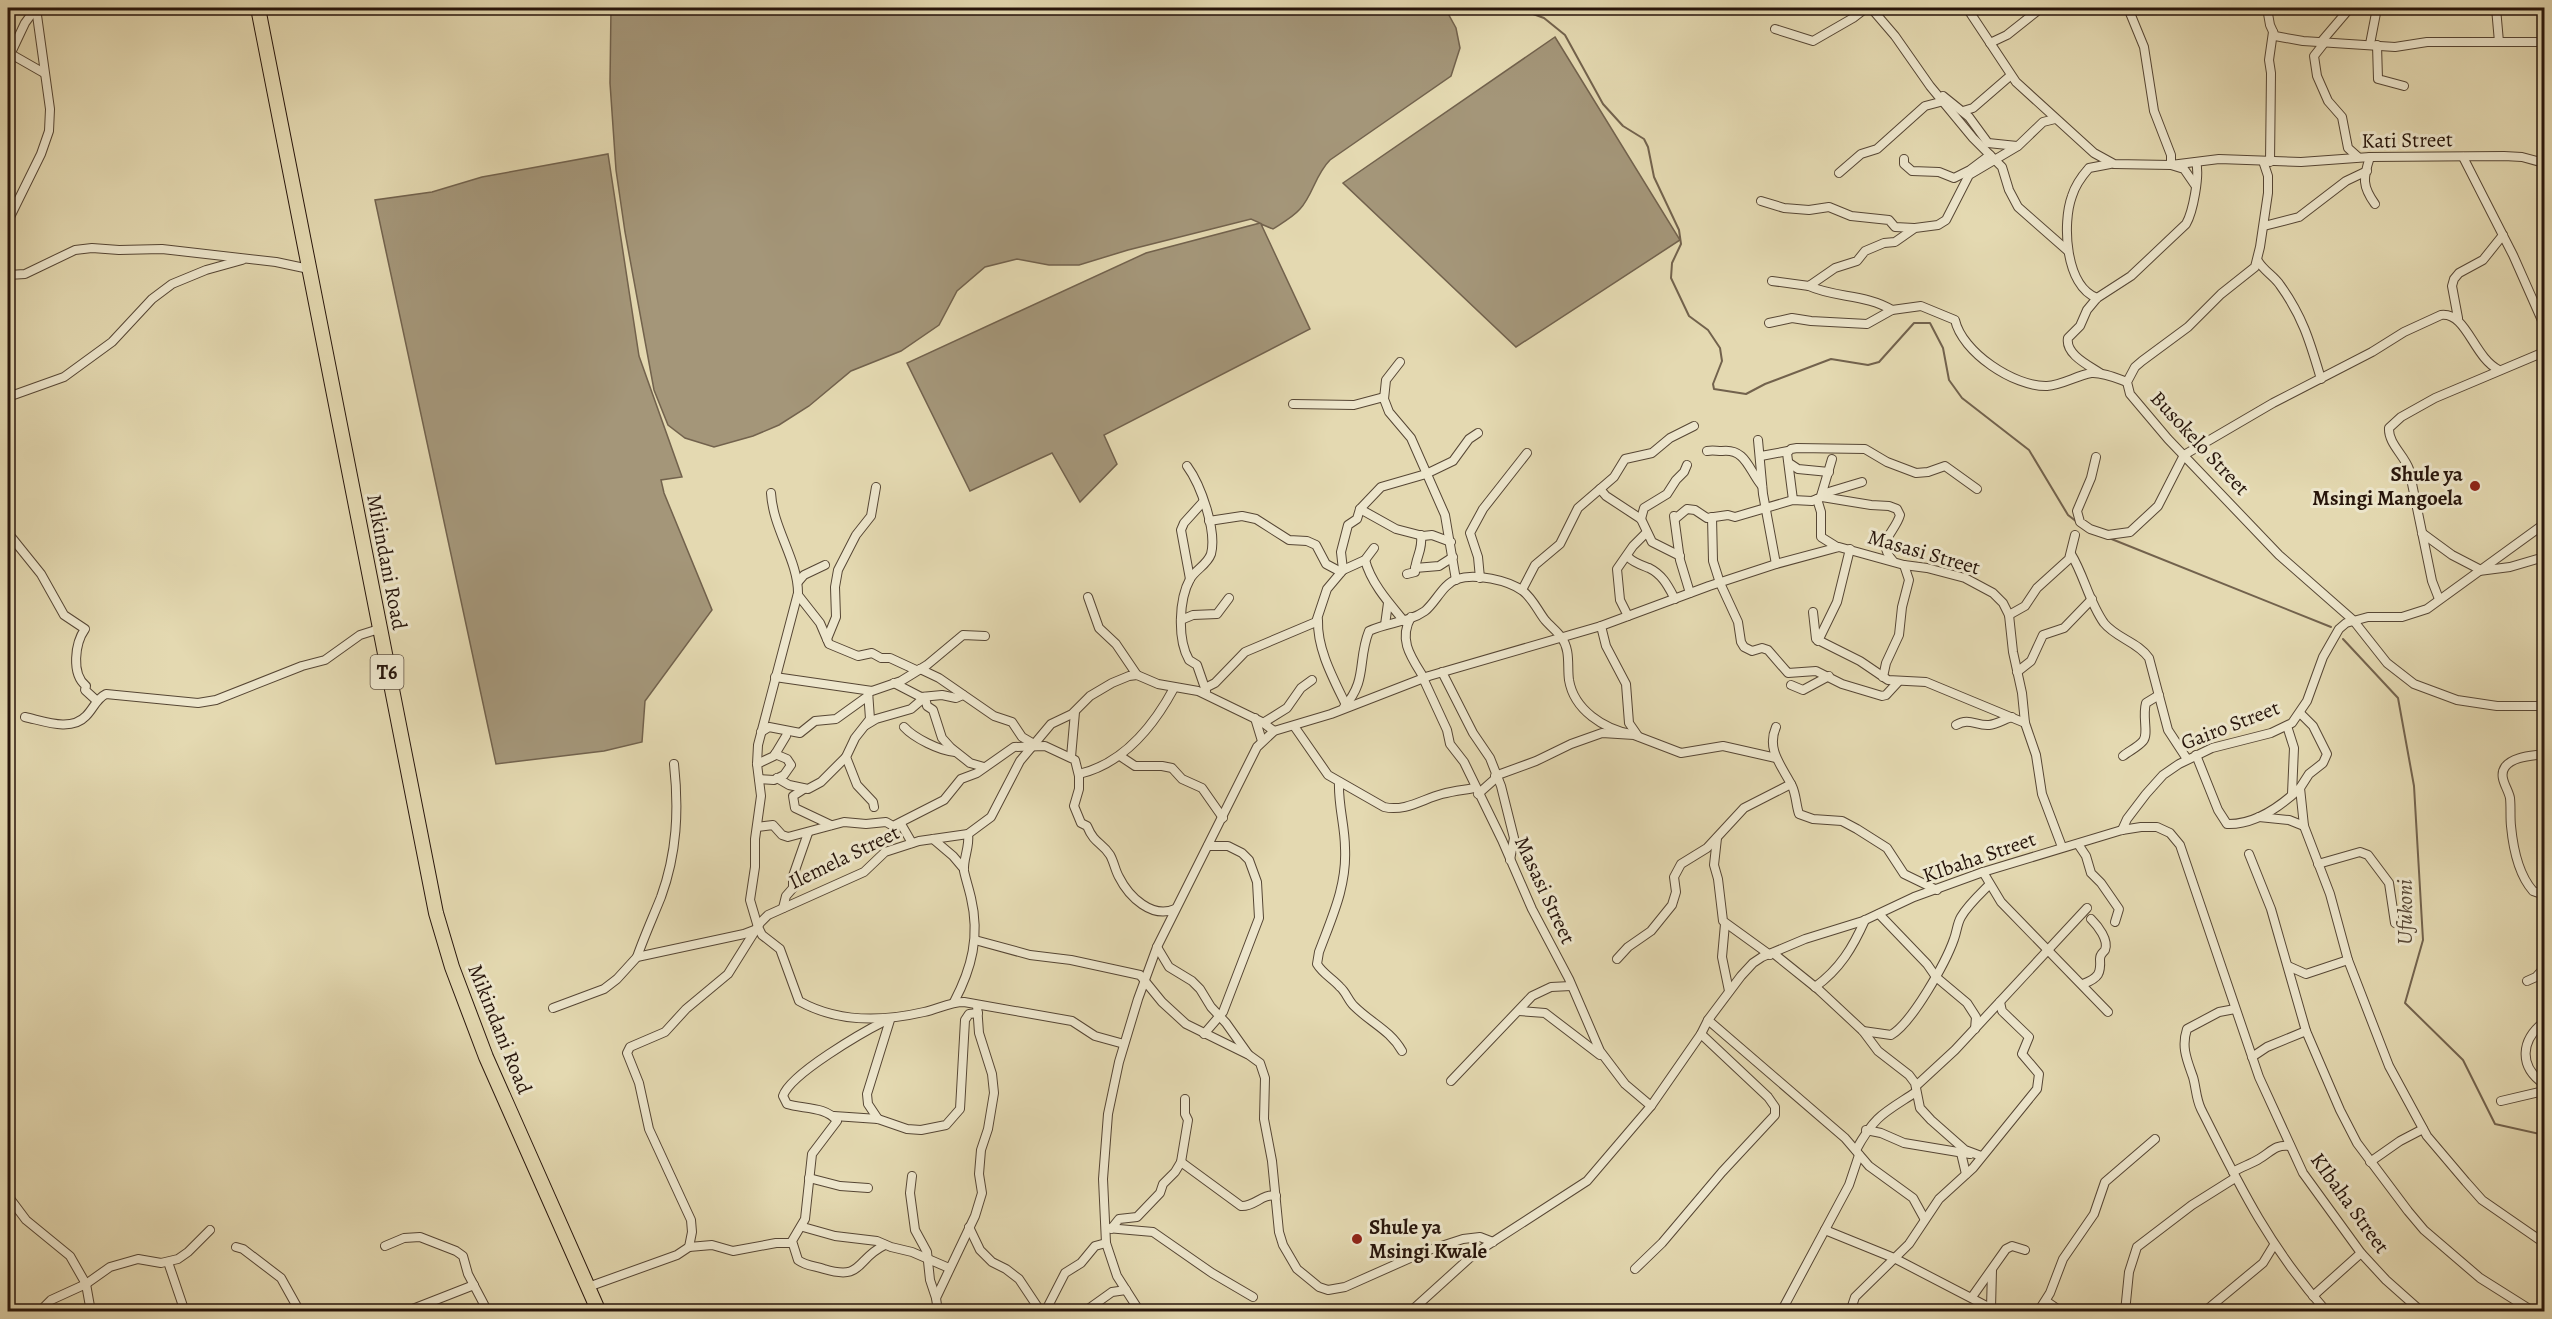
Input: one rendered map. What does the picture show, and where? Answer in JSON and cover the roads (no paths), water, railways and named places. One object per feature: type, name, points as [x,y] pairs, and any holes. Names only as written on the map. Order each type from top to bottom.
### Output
[{"type":"highway","name":"Mikindani Road","points":[[258,8],[426,871],[452,967],[494,1075],[588,1287],[594,1310]]},
{"type":"street","points":[[36,8],[25,23],[9,55],[44,73]]},
{"type":"street","points":[[8,221],[41,154],[49,131],[50,109],[36,8]]},
{"type":"street","points":[[1775,29],[1813,41],[1866,8]]},
{"type":"street","points":[[1871,8],[1895,36],[1956,118],[2005,171],[2006,183],[2018,207],[2068,251]]},
{"type":"street","points":[[1967,8],[2010,76],[2038,105],[2094,153],[2114,164]]},
{"type":"street","points":[[1990,44],[2007,35],[2041,8]]},
{"type":"street","points":[[2128,8],[2144,47],[2154,111],[2171,155],[2171,165]]},
{"type":"street","points":[[2267,8],[2273,32],[2269,60],[2271,74],[2266,161],[2268,176],[2264,226],[2258,261],[2279,284],[2293,305],[2312,341],[2321,379]]},
{"type":"street","points":[[2314,56],[2350,8]]},
{"type":"street","points":[[2377,8],[2374,45],[2378,79],[2404,86]]},
{"type":"street","points":[[2496,8],[2499,42]]},
{"type":"street","points":[[2273,32],[2279,38],[2303,41],[2395,47],[2427,42],[2544,42]]},
{"type":"street","points":[[2303,41],[2314,56],[2317,76],[2328,102],[2343,117],[2348,148],[2354,155],[2361,158]]},
{"type":"street","points":[[1963,111],[1973,108],[2010,76]]},
{"type":"street","points":[[1933,90],[1963,111],[1988,143],[2008,147],[2018,146]]},
{"type":"street","points":[[1839,173],[1844,166],[1861,154],[1877,149],[1924,106],[1944,101]]},
{"type":"street","points":[[2038,105],[2038,127]]},
{"type":"street","points":[[1904,159],[1904,164],[1911,171],[1939,172],[1954,178],[1969,173],[2018,146],[2043,122],[2055,119]]},
{"type":"street","points":[[2370,157],[2364,182],[2375,204]]},
{"type":"street","name":"Kati Street","points":[[2171,165],[2219,159],[2301,162],[2370,157],[2522,157],[2544,164]]},
{"type":"street","points":[[2463,157],[2503,235],[2544,325]]},
{"type":"street","points":[[2101,374],[2077,357],[2067,342],[2068,338],[2084,321],[2087,310],[2097,298],[2132,276],[2183,228],[2191,214],[2199,171],[2196,162]]},
{"type":"street","points":[[2097,298],[2090,295],[2080,283],[2068,251],[2067,216],[2077,185],[2092,166],[2171,165],[2184,169],[2195,185]]},
{"type":"street","points":[[2264,226],[2299,217],[2346,181],[2367,171]]},
{"type":"street","points":[[1761,201],[1797,210],[1829,207],[1851,216],[1889,220],[1895,227],[1915,228],[1938,225],[1945,222],[1969,173]]},
{"type":"street","points":[[1809,286],[1835,268],[1857,261],[1865,251],[1884,243],[1895,242],[1915,228]]},
{"type":"street","points":[[2499,370],[2480,354],[2458,318],[2452,286],[2459,273],[2483,260],[2503,235]]},
{"type":"street","points":[[8,275],[25,274],[75,250],[92,248],[162,249],[309,269]]},
{"type":"street","points":[[8,397],[64,377],[112,342],[152,299],[171,284],[206,270],[247,259]]},
{"type":"street","name":"Busokelo Street","points":[[2258,261],[2252,270],[2221,294],[2188,327],[2135,367],[2127,382],[2132,397],[2168,439],[2274,550],[2352,620],[2387,663],[2414,684],[2457,700],[2497,706],[2544,706]]},
{"type":"street","points":[[1772,281],[1809,286],[1826,293],[1864,298],[1892,310]]},
{"type":"street","points":[[1769,323],[1792,318],[1867,324],[1892,310],[1921,306],[1952,317],[1969,348],[1977,355],[2014,377],[2031,384],[2055,385],[2091,373],[2127,382]]},
{"type":"street","points":[[2096,457],[2091,478],[2077,512],[2080,522],[2086,527],[2116,536],[2135,529],[2158,506],[2184,455],[2237,422],[2426,322],[2448,314],[2458,318]]},
{"type":"street","points":[[2439,599],[2432,580],[2409,469],[2390,436],[2389,428],[2401,417],[2421,406],[2544,352]]},
{"type":"street","points":[[1400,362],[1386,380],[1384,397],[1389,412],[1411,438],[1445,515],[1456,580]]},
{"type":"street","points":[[1293,404],[1354,405],[1384,397]]},
{"type":"street","points":[[1522,591],[1535,565],[1560,544],[1578,508],[1614,477],[1627,457],[1652,453],[1670,438],[1694,426]]},
{"type":"street","points":[[1342,571],[1341,552],[1348,525],[1357,519],[1360,509],[1381,487],[1426,474],[1453,461],[1469,439],[1478,433]]},
{"type":"street","points":[[1758,440],[1765,507],[1776,564]]},
{"type":"street","points":[[1747,461],[1797,448],[1865,449],[1892,465],[1916,473],[1924,473],[1945,466],[1977,489]]},
{"type":"street","points":[[1707,451],[1729,449],[1741,455],[1762,486]]},
{"type":"street","points":[[1788,451],[1793,500]]},
{"type":"street","points":[[1480,578],[1478,556],[1470,532],[1483,509],[1527,453]]},
{"type":"street","points":[[1832,459],[1820,497],[1821,537],[1837,547]]},
{"type":"street","points":[[1789,463],[1798,468],[1829,472]]},
{"type":"street","points":[[1680,556],[1656,545],[1646,533],[1641,519],[1644,508],[1667,494],[1687,465]]},
{"type":"street","points":[[1187,466],[1199,485],[1212,535],[1209,557],[1190,579]]},
{"type":"street","points":[[1690,593],[1680,556],[1674,517],[1691,509],[1707,518],[1728,515],[1735,517],[1793,500],[1820,497],[1862,482]]},
{"type":"street","points":[[827,639],[836,617],[835,588],[838,570],[856,535],[871,516],[876,487]]},
{"type":"street","points":[[1600,489],[1606,496],[1641,519]]},
{"type":"street","points":[[771,493],[772,513],[798,582],[798,595],[761,732],[757,764],[761,796],[757,827],[756,867],[750,900],[757,928],[780,949],[799,1001],[821,1012],[888,1020]]},
{"type":"street","points":[[1820,497],[1890,506],[1897,509],[1900,517],[1885,547],[1886,553],[1894,562]]},
{"type":"street","points":[[1203,502],[1184,523],[1181,530],[1190,579],[1181,620],[1181,639],[1185,654],[1197,665],[1207,691]]},
{"type":"street","points":[[1360,509],[1395,528],[1451,542]]},
{"type":"street","points":[[1209,521],[1242,516],[1256,519],[1289,540],[1307,540],[1316,545],[1326,564],[1342,571]]},
{"type":"street","points":[[1712,517],[1713,558],[1720,583],[1738,622],[1739,636],[1744,647],[1752,651],[1762,648],[1768,650],[1788,673],[1816,671],[1848,687],[1882,696],[1886,695],[1898,682]]},
{"type":"street","points":[[2352,620],[2414,614],[2427,609],[2544,524]]},
{"type":"street","points":[[2421,532],[2444,551],[2478,570],[2510,567],[2544,557]]},
{"type":"street","points":[[8,533],[38,568],[64,615],[85,630],[76,650],[78,665],[82,683],[86,686],[85,690],[97,701]]},
{"type":"street","points":[[1628,616],[1620,600],[1616,572],[1633,546],[1646,533]]},
{"type":"street","points":[[1407,574],[1414,573],[1416,560],[1422,550],[1421,535]]},
{"type":"street","points":[[2009,615],[2025,606],[2037,588],[2062,568],[2071,554],[2075,535]]},
{"type":"street","name":"Masasi Street","points":[[1274,731],[1294,726],[1442,672],[1601,626],[1674,598],[1776,564],[1837,547],[1965,578],[1994,593],[2003,603],[2009,615],[2025,723],[2036,755],[2042,794],[2062,847]]},
{"type":"street","points":[[1374,548],[1365,560],[1342,571],[1327,588],[1318,620],[1318,639],[1344,707],[1354,695],[1361,679],[1362,662],[1369,632],[1408,619],[1426,610],[1446,587],[1456,580],[1480,578],[1505,583],[1522,591],[1562,637],[1569,656],[1569,682],[1589,716],[1616,731],[1640,737],[1684,754],[1723,746],[1776,758]]},
{"type":"street","points":[[1818,641],[1837,602],[1850,549]]},
{"type":"street","points":[[2071,554],[2092,599],[2109,627],[2146,654],[2168,730],[2187,759]]},
{"type":"street","points":[[1628,556],[1661,576],[1674,598]]},
{"type":"street","points":[[1415,568],[1439,566],[1453,557]]},
{"type":"street","points":[[1365,560],[1369,573],[1388,603],[1408,619]]},
{"type":"street","points":[[798,582],[804,575],[825,565]]},
{"type":"street","points":[[1883,677],[1886,663],[1899,635],[1902,607],[1909,580],[1904,565]]},
{"type":"street","points":[[798,595],[820,623],[829,644],[857,656],[876,654],[881,658],[890,658],[917,670],[928,671],[980,704],[994,716],[1014,723],[1022,737],[1033,745]]},
{"type":"street","points":[[1088,597],[1099,628],[1111,639],[1137,675],[1174,688],[1207,691],[1274,731],[1257,747],[1175,909],[1144,982],[1124,1044],[1108,1114],[1106,1136],[1103,1179],[1108,1228],[1106,1243],[1118,1276],[1140,1311]]},
{"type":"street","points":[[1181,620],[1193,615],[1217,614],[1228,598]]},
{"type":"street","points":[[2017,672],[2031,661],[2043,635],[2064,628],[2092,599]]},
{"type":"street","points":[[1385,625],[1388,603]]},
{"type":"street","points":[[1813,612],[1815,637],[1818,641],[1860,662],[1883,677],[1898,682],[1926,682],[2025,723]]},
{"type":"street","name":"Masasi Street","points":[[1408,619],[1404,641],[1411,657],[1424,678],[1447,730],[1450,744],[1462,759],[1478,789],[1532,909],[1604,1058],[1625,1084],[1651,1106]]},
{"type":"street","points":[[1207,691],[1245,652],[1318,620]]},
{"type":"street","name":"Gairo Street","points":[[2122,830],[2131,812],[2163,775],[2187,759],[2212,748],[2271,733],[2287,726],[2300,713],[2307,701],[2323,657],[2339,629],[2352,620]]},
{"type":"street","points":[[1601,626],[1606,646],[1626,684],[1629,723],[1640,737]]},
{"type":"street","points":[[25,717],[71,724],[85,717],[97,701],[106,694],[198,703],[216,700],[294,669],[324,660],[360,635],[379,629]]},
{"type":"street","points":[[761,732],[769,727],[800,733],[815,721],[836,719],[868,694],[929,664],[963,635],[985,636]]},
{"type":"street","points":[[1442,672],[1473,733],[1490,758],[1501,786],[1514,838],[1510,860]]},
{"type":"street","name":"Ilemela Street","points":[[637,957],[744,934],[757,928],[765,917],[830,890],[864,872],[883,854],[912,843],[968,834],[991,817],[1008,783],[1033,745],[1051,724],[1075,712],[1090,696],[1108,685],[1125,677],[1137,675]]},
{"type":"street","points":[[1791,685],[1803,690],[1829,676]]},
{"type":"street","points":[[775,677],[813,684],[833,684],[868,694]]},
{"type":"street","points":[[1263,723],[1287,708],[1301,688],[1312,680]]},
{"type":"street","points":[[894,683],[925,697],[942,695],[956,698],[963,695]]},
{"type":"street","points":[[1079,774],[1106,765],[1120,756],[1158,713],[1174,688]]},
{"type":"street","points":[[867,725],[871,716],[868,694]]},
{"type":"street","points":[[2122,756],[2143,741],[2146,730],[2143,719],[2146,703],[2159,695]]},
{"type":"street","points":[[831,825],[795,808],[793,796],[821,782],[846,757],[855,738],[867,725],[876,719],[912,709],[925,697]]},
{"type":"street","points":[[925,697],[927,706],[933,710],[942,738],[955,752],[974,765],[984,767]]},
{"type":"street","points":[[1071,757],[1075,712]]},
{"type":"street","points":[[2196,755],[2225,822],[2231,824],[2258,817],[2280,806],[2300,788],[2309,774],[2323,763],[2327,754],[2313,726],[2300,713]]},
{"type":"street","points":[[1956,725],[1969,720],[1983,725],[1993,724],[2012,717]]},
{"type":"street","points":[[1255,718],[1262,741]]},
{"type":"street","points":[[904,726],[911,734],[938,748],[955,752]]},
{"type":"street","points":[[1294,726],[1318,764],[1328,775],[1370,801],[1390,808],[1410,806],[1443,793],[1478,789],[1496,777],[1602,733],[1631,734]]},
{"type":"street","points":[[2287,726],[2294,748],[2292,795]]},
{"type":"street","points":[[1776,727],[1772,744],[1776,758],[1791,784],[1801,816],[1842,821],[1857,829],[1887,848],[1904,874],[1937,890]]},
{"type":"street","points":[[757,764],[775,754],[786,736]]},
{"type":"street","points":[[757,827],[773,825],[782,835],[788,837],[850,822],[866,824],[886,822],[893,826],[902,824],[913,815],[944,800],[961,779],[977,773],[1014,747],[1033,745],[1049,747],[1075,760],[1079,774],[1079,789],[1074,809],[1081,823],[1087,826],[1092,838],[1109,854],[1124,885],[1136,899],[1156,911],[1164,912],[1175,909]]},
{"type":"street","points":[[759,779],[771,780],[784,775],[791,764],[787,759],[775,754]]},
{"type":"street","points":[[2544,754],[2517,759],[2503,771],[2503,781],[2510,797],[2512,832],[2520,868],[2533,891],[2544,895],[2542,902],[2544,916]]},
{"type":"street","points":[[1120,756],[1135,766],[1172,768],[1182,779],[1202,788],[1223,818]]},
{"type":"street","points":[[846,757],[857,786],[873,802],[874,807]]},
{"type":"street","points":[[553,1008],[604,989],[617,979],[637,957],[661,895],[674,851],[678,804],[674,764]]},
{"type":"street","points":[[777,778],[789,785],[804,789]]},
{"type":"street","points":[[1339,782],[1338,803],[1346,851],[1343,885],[1318,952],[1317,963],[1323,973],[1339,985],[1353,1005],[1366,1018],[1389,1033],[1402,1051]]},
{"type":"street","points":[[1617,959],[1628,947],[1651,931],[1672,905],[1676,892],[1674,877],[1680,864],[1707,848],[1744,808],[1791,784]]},
{"type":"street","points":[[2300,788],[2304,826],[2334,908],[2348,960],[2389,1066],[2423,1129],[2482,1200],[2544,1243]]},
{"type":"street","points":[[2258,817],[2289,820],[2304,826]]},
{"type":"street","points":[[902,824],[912,843]]},
{"type":"street","name":"KIbaha Street","points":[[1410,1311],[1474,1254],[1587,1180],[1651,1106],[1701,1034],[1708,1020],[1752,963],[1805,939],[1865,920],[1983,872],[2062,847],[2141,827],[2157,827],[2170,833],[2176,839],[2186,861],[2252,1057],[2290,1146],[2315,1192],[2361,1253],[2386,1280],[2422,1311]]},
{"type":"street","points":[[783,908],[786,896],[793,888],[793,876],[808,833]]},
{"type":"street","points":[[964,871],[970,847],[968,834]]},
{"type":"street","points":[[1717,837],[1714,865],[1719,886],[1721,916],[1725,924],[1771,954],[1815,987],[1863,1030],[1875,1048],[1904,1070],[1916,1089],[1922,1110],[1966,1153],[1966,1174]]},
{"type":"street","points":[[933,839],[953,856],[964,871],[972,905],[975,940],[973,957],[954,1002]]},
{"type":"street","points":[[2078,844],[2086,856],[2091,873],[2102,883],[2119,909],[2115,922]]},
{"type":"street","points":[[1204,1034],[1220,1016],[1257,926],[1259,911],[1257,882],[1249,860],[1242,853],[1228,846],[1208,846]]},
{"type":"street","points":[[2318,864],[2360,852],[2368,855],[2389,883],[2395,923]]},
{"type":"street","points":[[2249,854],[2271,909],[2298,1010],[2349,1130],[2370,1162],[2424,1230],[2480,1278],[2534,1311]]},
{"type":"street","points":[[1983,872],[2001,902],[2108,1012]]},
{"type":"street","points":[[1863,1030],[1882,1035],[1895,1032],[1919,1004],[1936,977],[1954,939],[1961,917],[1989,885]]},
{"type":"street","points":[[1781,1311],[1849,1185],[1857,1152],[1866,1130],[1879,1116],[1916,1089],[1934,1072],[2047,950],[2087,913],[2106,940],[2106,946],[2101,957],[2102,964],[2099,973],[2093,980],[2083,984]]},
{"type":"street","points":[[1879,914],[1933,970],[1936,977],[1967,1003],[1976,1017],[1975,1029]]},
{"type":"street","points":[[1815,987],[1831,975],[1845,958],[1865,920]]},
{"type":"street","points":[[1725,924],[1722,957],[1729,991]]},
{"type":"street","points":[[689,1246],[692,1232],[691,1220],[650,1130],[639,1083],[627,1053],[630,1047],[665,1032],[692,1003],[728,974],[757,928]]},
{"type":"street","points":[[975,940],[1030,955],[1071,960],[1140,975],[1172,1012],[1204,1034],[1249,1055],[1260,1063],[1264,1072],[1264,1119],[1272,1161],[1280,1232],[1283,1245],[1292,1262],[1308,1280],[1328,1290],[1345,1287],[1426,1251],[1463,1239],[1480,1237],[1493,1242]]},
{"type":"street","points":[[1157,948],[1169,968],[1197,984],[1249,1055]]},
{"type":"street","points":[[2288,966],[2301,974],[2306,974],[2348,960]]},
{"type":"street","points":[[2527,981],[2536,977],[2544,968]]},
{"type":"street","points":[[1451,1081],[1491,1036],[1530,998],[1551,987],[1571,986]]},
{"type":"street","points":[[977,1009],[965,1020],[960,1109],[946,1125],[921,1130],[907,1129],[878,1119],[834,1116],[822,1111],[786,1104],[783,1100],[784,1090],[796,1078],[838,1047],[888,1020],[931,1011],[954,1002],[977,1009],[1072,1022],[1095,1036],[1124,1044]]},
{"type":"street","points":[[1850,1311],[1855,1297],[1909,1244],[1924,1218],[1942,1195],[1966,1174],[2037,1089],[2039,1081],[2036,1069],[2022,1056],[2029,1037],[2002,1011],[2000,1002]]},
{"type":"street","points":[[936,1298],[981,1197],[981,1150],[988,1129],[994,1093],[992,1074],[979,1033],[977,1009]]},
{"type":"street","points":[[2235,1010],[2218,1012],[2191,1025],[2183,1040],[2185,1056],[2200,1108],[2234,1175],[2285,1263],[2327,1311]]},
{"type":"street","points":[[1519,1011],[1545,1013],[1604,1058]]},
{"type":"street","points":[[878,1119],[868,1104],[867,1094],[888,1020]]},
{"type":"street","points":[[1708,1020],[1845,1138],[1875,1172],[1913,1198],[1924,1218]]},
{"type":"street","points":[[2544,1022],[2530,1035],[2527,1041],[2526,1056],[2534,1074],[2544,1084]]},
{"type":"street","points":[[2252,1057],[2267,1047],[2306,1031]]},
{"type":"street","points":[[1635,1269],[1662,1243],[1722,1172],[1775,1116],[1775,1107],[1768,1097],[1701,1034]]},
{"type":"street","points":[[2501,1101],[2544,1091]]},
{"type":"street","points":[[1108,1228],[1119,1219],[1137,1217],[1160,1193],[1163,1184],[1181,1162],[1188,1120],[1185,1114],[1185,1099]]},
{"type":"street","points":[[834,1116],[837,1121],[836,1125],[816,1146],[812,1154],[802,1227],[795,1234],[791,1243],[795,1256],[805,1264],[847,1274],[853,1272],[871,1254],[885,1245]]},
{"type":"street","points":[[2370,1162],[2400,1141],[2423,1129]]},
{"type":"street","points":[[1866,1130],[1881,1133],[1904,1143],[1981,1156]]},
{"type":"street","points":[[2038,1311],[2046,1301],[2063,1259],[2094,1214],[2105,1182],[2155,1139]]},
{"type":"street","points":[[2125,1311],[2129,1272],[2137,1247],[2274,1147],[2290,1146]]},
{"type":"street","points":[[1181,1162],[1241,1206],[1251,1206],[1267,1195],[1275,1196]]},
{"type":"street","points":[[912,1176],[910,1193],[915,1230],[929,1259],[930,1280],[938,1311]]},
{"type":"street","points":[[809,1178],[840,1186],[868,1188]]},
{"type":"street","points":[[8,1196],[33,1226],[64,1250],[86,1284],[91,1311]]},
{"type":"street","points":[[802,1227],[835,1236],[877,1241],[904,1249],[949,1268]]},
{"type":"street","points":[[969,1227],[980,1250],[992,1262],[1006,1269],[1019,1280],[1041,1311]]},
{"type":"street","points":[[1108,1228],[1153,1232],[1212,1273],[1252,1297]]},
{"type":"street","points":[[39,1311],[56,1297],[86,1284],[110,1267],[135,1260],[168,1262],[188,1252],[210,1230]]},
{"type":"street","points":[[1825,1230],[1894,1258],[1995,1310]]},
{"type":"street","points":[[385,1246],[404,1238],[420,1237],[456,1251],[463,1256],[468,1274],[488,1311]]},
{"type":"street","points":[[588,1287],[677,1255],[689,1246],[712,1245],[733,1251],[776,1243],[791,1243]]},
{"type":"street","points":[[1045,1311],[1065,1273],[1081,1263],[1095,1246],[1106,1243]]},
{"type":"street","points":[[2204,1311],[2260,1265],[2274,1245]]},
{"type":"street","points":[[236,1247],[243,1248],[280,1278],[300,1311]]},
{"type":"street","points":[[1972,1298],[2008,1247],[2025,1250]]},
{"type":"street","points":[[2313,1296],[2361,1253]]},
{"type":"street","points":[[2260,1265],[2272,1260],[2285,1263]]},
{"type":"street","points":[[168,1262],[185,1311]]},
{"type":"street","points":[[1992,1269],[1995,1310]]},
{"type":"street","points":[[405,1311],[474,1285]]},
{"type":"street","points":[[1084,1311],[1112,1292],[1126,1290]]},
{"type":"street","points":[[2046,1301],[2062,1311]]},
{"type":"waterway","points":[[1517,8],[1544,18],[1565,35],[1603,104],[1623,126],[1644,139],[1648,147],[1654,177],[1679,230],[1681,244],[1672,263],[1671,278],[1689,316],[1708,330],[1720,348],[1722,361],[1713,384],[1714,389],[1746,394],[1765,384],[1831,359],[1868,365],[1879,362],[1914,323],[1930,323],[1943,348],[1949,380],[1962,398],[2029,450],[2068,515],[2077,522]]},
{"type":"waterway","points":[[2109,538],[2331,627]]},
{"type":"waterway","name":"Ufukoni","points":[[2343,639],[2398,698],[2414,786],[2423,940],[2405,1003],[2463,1060],[2495,1124],[2544,1135]]},
{"type":"place","name":"Shule ya Msingi Mangoela","points":[[2475,486]]},
{"type":"place","name":"Shule ya Msingi Kwale","points":[[1357,1239]]}]
